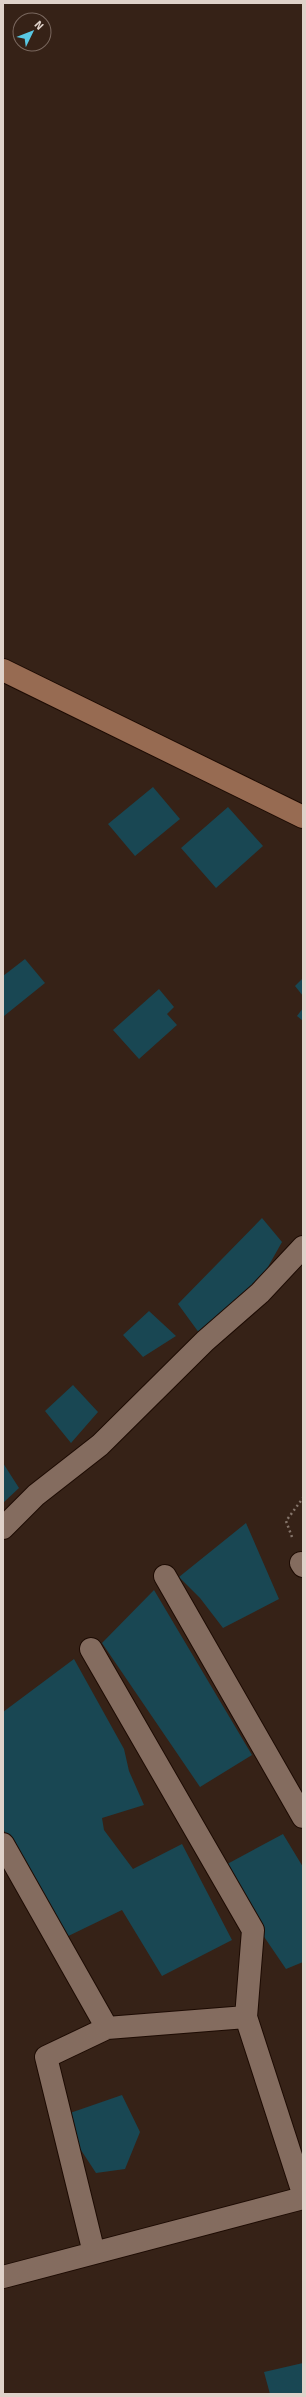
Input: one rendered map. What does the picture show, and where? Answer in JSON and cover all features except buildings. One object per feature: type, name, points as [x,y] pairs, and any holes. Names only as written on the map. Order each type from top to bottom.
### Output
[{"type":"street","points":[[3,670],[303,817]]},
{"type":"street","points":[[3,1528],[36,1495],[100,1444],[190,1356],[260,1293],[303,1246]]},
{"type":"street","points":[[165,1576],[303,1817]]},
{"type":"street","points":[[91,1649],[253,1930],[246,2017],[303,2193]]},
{"type":"street","points":[[3,1844],[107,2028]]},
{"type":"street","points":[[94,2253],[46,2058],[107,2028],[246,2017]]},
{"type":"street","points":[[3,2277],[303,2198]]},
{"type":"path","points":[[302,1565],[286,1521],[303,1498]]}]
